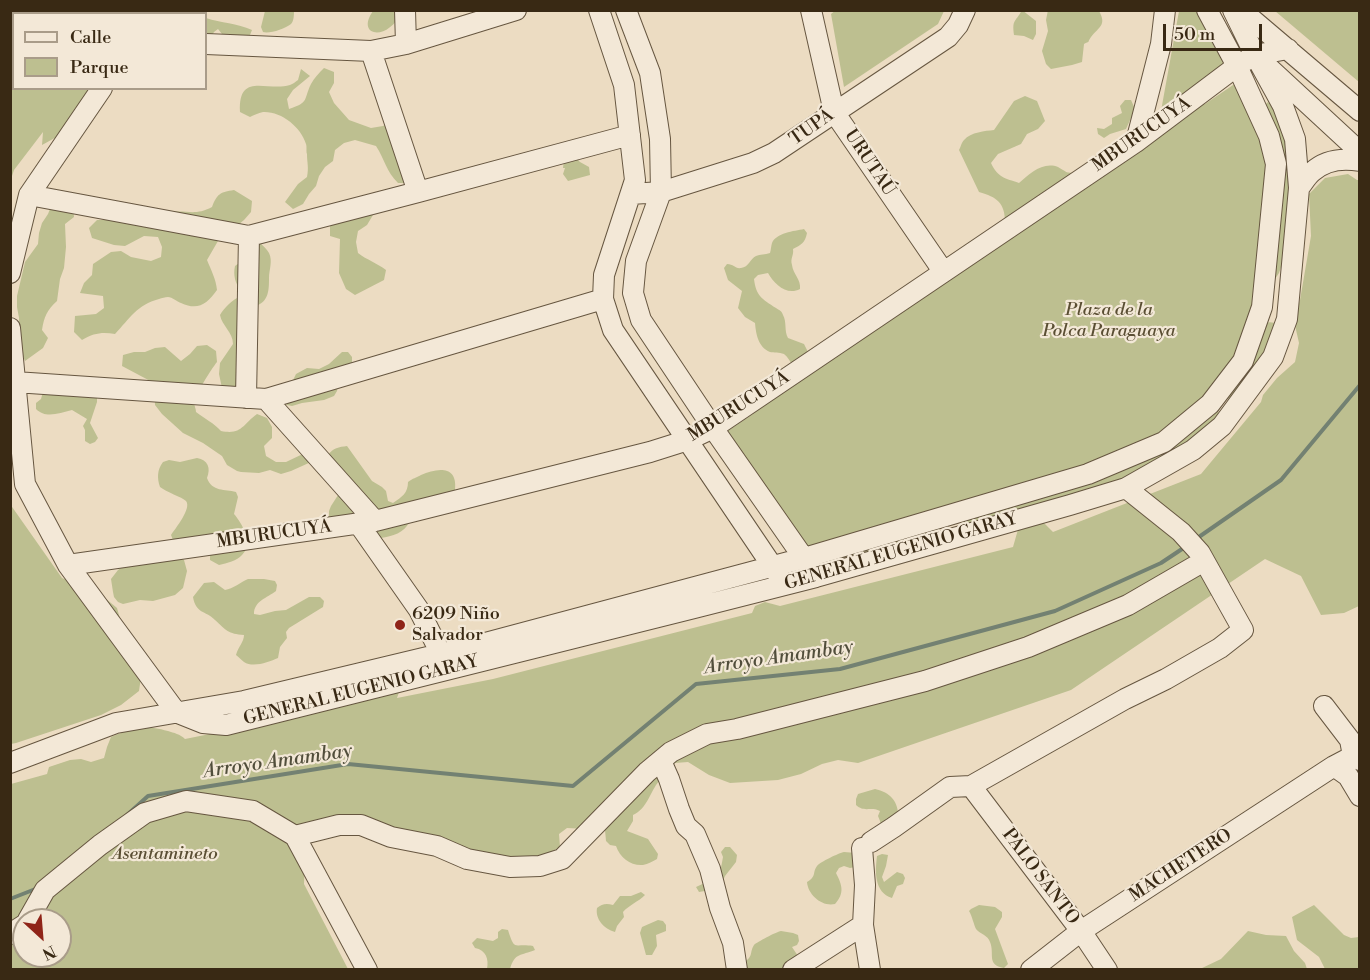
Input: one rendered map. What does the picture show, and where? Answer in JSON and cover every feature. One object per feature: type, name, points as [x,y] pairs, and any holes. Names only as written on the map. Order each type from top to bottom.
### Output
[{"type":"street","points":[[405,10],[406,44]]},
{"type":"street","points":[[207,44],[371,51],[406,44],[516,10]]},
{"type":"street","points":[[599,10],[624,85],[634,180],[604,275],[603,299],[613,330],[785,585]]},
{"type":"street","points":[[626,10],[650,74],[660,139],[661,192],[636,261],[633,293],[641,320],[712,428],[816,577]]},
{"type":"street","name":"URUTAÚ","points":[[811,10],[834,112],[943,271]]},
{"type":"street","name":"TUPÁ","points":[[631,194],[661,192],[753,163],[774,153],[948,37],[958,25],[965,10]]},
{"type":"street","points":[[1136,142],[1161,44],[1165,10]]},
{"type":"street","points":[[1208,10],[1359,152]]},
{"type":"street","name":"GENERAL EUGENIO GARAY","points":[[10,763],[116,723],[244,701],[441,654],[772,567],[1088,474],[1164,442],[1210,404],[1243,361],[1262,308],[1276,164],[1269,136],[1208,10]]},
{"type":"street","points":[[1233,10],[1255,55]]},
{"type":"street","points":[[1241,10],[1359,111]]},
{"type":"street","name":"MBURUCUYÁ","points":[[68,565],[367,522],[650,452],[688,440],[712,428],[1136,142],[1237,66],[1255,55],[1288,49]]},
{"type":"street","points":[[371,51],[418,192]]},
{"type":"street","name":"GENERAL EUGENIO GARAY","points":[[176,712],[203,723],[226,724],[785,585],[1126,488],[1193,450],[1222,426],[1273,357],[1287,319],[1299,188],[1295,139],[1283,106],[1255,55]]},
{"type":"street","points":[[10,273],[29,195],[101,90]]},
{"type":"street","points":[[29,195],[249,236],[630,135]]},
{"type":"street","points":[[1299,188],[1311,172],[1323,165],[1339,159],[1359,160]]},
{"type":"street","points":[[246,398],[249,236]]},
{"type":"street","points":[[15,382],[266,399],[603,299]]},
{"type":"street","points":[[10,328],[25,484],[68,565],[176,712]]},
{"type":"street","points":[[266,399],[367,522],[420,610],[441,654]]},
{"type":"street","points":[[870,969],[863,925],[866,845],[950,787],[971,786],[1125,699],[1166,679],[1220,648],[1243,630],[1202,557],[1180,532],[1126,488]]},
{"type":"street","points":[[295,836],[339,825],[361,825],[391,837],[437,846],[467,859],[510,867],[540,866],[562,860],[647,772],[671,752],[707,734],[736,729],[925,681],[1028,647],[1128,605],[1202,557]]},
{"type":"street","points":[[1324,706],[1350,740],[1356,758]]},
{"type":"street","name":"MACHETERO","points":[[1030,969],[1081,931],[1334,766],[1356,758]]},
{"type":"street","points":[[661,761],[686,826],[695,834],[710,869],[720,908],[733,943],[737,969]]},
{"type":"street","points":[[1334,766],[1348,776],[1359,796]]},
{"type":"street","name":"PALO SANTO","points":[[971,786],[1107,969]]},
{"type":"street","points":[[35,908],[45,890],[100,845],[145,813],[186,801],[253,811],[295,836],[367,969]]},
{"type":"street","points":[[794,969],[863,925]]},
{"type":"green space","points":[[294,10],[293,21],[281,29],[263,32],[261,27],[265,11]]},
{"type":"green space","points":[[836,10],[944,11],[938,24],[844,87],[831,14]]},
{"type":"green space","points":[[1022,10],[1036,21],[1036,34],[1033,40],[1014,35],[1014,23]]},
{"type":"green space","points":[[1048,10],[1099,11],[1102,23],[1089,42],[1084,44],[1082,62],[1051,69],[1046,64],[1042,51],[1048,31],[1046,20]]},
{"type":"green space","points":[[11,11],[159,11],[12,12],[12,90],[96,90],[62,134],[42,145],[43,132],[14,170],[11,179]]},
{"type":"green space","points":[[373,11],[402,11],[389,28],[376,32],[368,26]]},
{"type":"green space","points":[[1179,11],[1196,11],[1231,63],[1161,111]]},
{"type":"green space","points":[[1275,11],[1359,11],[1359,82]]},
{"type":"green space","points":[[207,18],[252,30],[250,35],[244,37],[221,39],[222,34],[218,29],[211,37],[207,36]]},
{"type":"green space","points":[[324,68],[334,72],[334,83],[329,92],[334,103],[349,120],[371,128],[383,126],[394,120],[409,183],[398,183],[394,179],[376,146],[355,140],[344,143],[335,150],[333,161],[325,167],[316,186],[303,204],[293,209],[285,202],[308,174],[306,146],[303,138],[295,126],[277,114],[263,112],[250,117],[240,112],[241,99],[244,91],[249,87],[292,84],[298,80],[301,69],[310,76],[293,90],[287,99],[289,109],[296,107],[305,100],[312,82]]},
{"type":"green space","name":"Plaza de la Polca Paraguaya","points":[[1236,83],[1253,116],[1268,102],[1281,119],[1290,140],[1291,173],[1287,250],[1258,325],[1273,323],[1285,333],[1241,391],[1221,403],[1218,413],[1219,424],[1168,458],[1126,477],[1115,485],[971,534],[958,516],[934,522],[946,540],[837,562],[828,555],[809,554],[726,432],[753,414],[755,407],[793,365],[784,354],[770,352],[760,344],[755,323],[745,317],[738,308],[742,291],[728,280],[724,268],[727,264],[737,268],[744,267],[756,256],[770,253],[772,243],[777,237],[804,229],[807,233],[805,239],[793,249],[791,261],[800,289],[790,291],[781,288],[768,273],[758,275],[754,279],[755,285],[767,302],[782,312],[788,338],[804,344],[809,354],[821,355],[830,361],[850,347],[856,338],[1005,222],[1002,205],[991,196],[979,192],[959,150],[963,141],[970,135],[994,130],[1014,101],[1025,96],[1037,101],[1045,121],[1038,129],[1027,134],[1021,144],[998,154],[991,163],[999,175],[1019,183],[1037,169],[1047,166],[1076,173],[1205,104]]},
{"type":"green space","points":[[1125,100],[1131,100],[1135,109],[1126,129],[1104,138],[1098,134],[1097,128],[1104,129],[1112,124],[1112,118],[1122,113],[1120,106]]},
{"type":"green space","points":[[576,158],[589,167],[590,175],[568,181],[563,174],[564,160]]},
{"type":"green space","name":"Asentamineto","points":[[1348,174],[1359,180],[1359,606],[1344,613],[1321,615],[1301,576],[1265,559],[1071,690],[858,763],[838,760],[778,780],[730,783],[709,775],[688,762],[675,763],[659,781],[642,809],[633,815],[633,821],[627,831],[648,839],[658,854],[657,859],[643,865],[630,863],[623,858],[616,846],[606,841],[605,830],[567,828],[559,834],[560,847],[543,856],[521,873],[386,832],[317,833],[305,853],[304,884],[348,969],[11,970],[11,784],[47,774],[49,767],[70,760],[81,759],[91,762],[104,758],[111,737],[145,727],[168,731],[185,739],[230,730],[217,713],[389,688],[399,692],[397,698],[493,679],[752,613],[755,606],[765,602],[780,606],[1013,547],[1019,526],[1038,517],[1053,532],[1201,474],[1261,402],[1263,395],[1277,378],[1295,362],[1299,343],[1294,321],[1311,236],[1309,194],[1325,178]]},
{"type":"green space","points":[[234,190],[252,201],[251,212],[218,241],[207,260],[217,290],[210,299],[202,305],[192,306],[170,297],[164,298],[139,308],[115,334],[98,334],[82,340],[74,332],[75,316],[96,314],[104,308],[103,296],[80,293],[84,283],[92,275],[93,264],[111,252],[121,251],[131,257],[151,261],[161,257],[162,247],[158,237],[144,236],[125,246],[92,238],[89,228],[97,220],[201,211],[212,207],[220,194]]},
{"type":"green space","points":[[52,204],[73,206],[74,217],[65,224],[64,268],[57,301],[48,311],[43,325],[42,330],[48,338],[43,348],[25,361],[21,351],[17,296],[25,262],[38,244],[42,223]]},
{"type":"green space","points":[[362,213],[373,215],[367,225],[358,231],[356,242],[358,253],[386,270],[384,280],[355,295],[346,289],[339,273],[340,239],[330,236],[330,225]]},
{"type":"green space","points":[[259,242],[267,250],[271,262],[266,299],[255,306],[239,389],[222,388],[219,374],[220,363],[233,344],[220,315],[229,304],[241,296],[235,279],[235,266],[254,252]]},
{"type":"green space","points":[[207,345],[216,351],[217,362],[195,399],[196,412],[221,431],[228,432],[238,430],[257,414],[267,418],[272,427],[272,438],[264,446],[266,456],[276,462],[286,462],[307,452],[311,462],[281,474],[270,470],[259,473],[237,471],[227,465],[222,456],[183,433],[162,414],[155,405],[154,383],[122,366],[123,355],[134,352],[165,347],[181,361],[197,346]]},
{"type":"green space","points":[[342,352],[348,352],[352,357],[352,368],[338,385],[334,396],[292,406],[283,401],[296,374],[307,368],[319,369],[329,364]]},
{"type":"green space","points":[[44,388],[97,396],[90,423],[98,438],[95,442],[90,444],[85,441],[83,426],[87,419],[72,410],[48,415],[36,409],[36,403],[41,399]]},
{"type":"green space","points":[[347,446],[372,481],[386,491],[388,501],[393,503],[402,497],[406,492],[408,482],[433,471],[450,472],[455,482],[455,490],[409,522],[401,531],[389,536],[381,538],[333,521],[329,517],[329,511],[340,492],[328,455],[336,448]]},
{"type":"green space","points":[[197,458],[208,465],[207,478],[212,486],[236,492],[238,497],[234,514],[246,534],[247,545],[240,557],[232,562],[219,565],[210,560],[210,555],[218,547],[212,535],[207,534],[195,539],[173,540],[171,535],[182,518],[187,504],[184,499],[160,487],[158,477],[161,465],[169,460],[180,462]]},
{"type":"green space","points":[[10,504],[62,578],[100,594],[117,608],[123,629],[142,670],[139,691],[121,705],[101,715],[11,744]]},
{"type":"green space","points":[[179,557],[184,560],[187,571],[183,588],[175,595],[153,601],[140,600],[123,604],[114,597],[111,579],[126,564]]},
{"type":"green space","points":[[248,579],[275,581],[277,585],[276,591],[256,606],[254,614],[286,610],[309,597],[320,597],[324,601],[323,607],[289,628],[286,632],[287,638],[280,647],[278,658],[266,663],[248,664],[243,661],[236,655],[244,635],[234,634],[225,629],[199,609],[194,602],[193,597],[204,583],[214,582],[225,590]]},
{"type":"green space","points":[[875,789],[893,798],[898,812],[898,817],[881,826],[878,816],[880,811],[862,809],[856,805],[858,794]]},
{"type":"green space","points":[[725,847],[730,847],[737,855],[736,862],[720,887],[699,892],[696,887],[720,873],[723,857],[721,852]]},
{"type":"green space","points":[[844,852],[856,853],[860,866],[839,868],[836,873],[842,889],[840,896],[835,904],[825,904],[816,899],[807,882],[812,878],[819,864]]},
{"type":"green space","points":[[888,855],[882,877],[884,882],[897,872],[903,874],[905,878],[903,884],[897,886],[892,898],[882,891],[877,881],[877,856]]},
{"type":"green space","points":[[641,892],[645,895],[623,912],[624,917],[615,932],[607,929],[601,923],[597,916],[597,908],[604,904],[613,905],[620,896],[631,896]]},
{"type":"green space","points":[[979,905],[995,907],[1002,912],[1002,917],[995,929],[1008,964],[1004,968],[998,967],[993,962],[989,940],[975,927],[969,911]]},
{"type":"green space","points":[[1314,905],[1344,935],[1351,938],[1359,937],[1359,969],[1325,969],[1319,957],[1297,940],[1292,917]]},
{"type":"green space","points":[[658,920],[663,921],[666,925],[666,931],[656,935],[657,946],[652,955],[646,955],[640,933],[642,927]]},
{"type":"green space","points":[[502,929],[508,930],[514,944],[533,946],[535,950],[516,957],[510,969],[487,969],[486,956],[472,943],[477,938],[493,941],[498,938],[498,932]]},
{"type":"green space","points":[[781,931],[798,935],[797,945],[792,947],[802,962],[791,969],[746,969],[744,962],[750,956],[754,945]]},
{"type":"green space","points":[[1248,931],[1286,936],[1307,969],[1200,969],[1221,959]]},
{"type":"waterway","name":"Arroyo Amambay","points":[[1196,539],[1281,480],[1360,385]]},
{"type":"waterway","name":"Arroyo Amambay","points":[[127,815],[148,796],[348,764],[573,786],[696,684],[840,669],[1055,611],[1161,563],[1185,547]]},
{"type":"waterway","name":"Arroyo Amambay","points":[[10,899],[38,888]]},
{"type":"place","name":"6209 Niño Salvador","points":[[400,625]]}]
